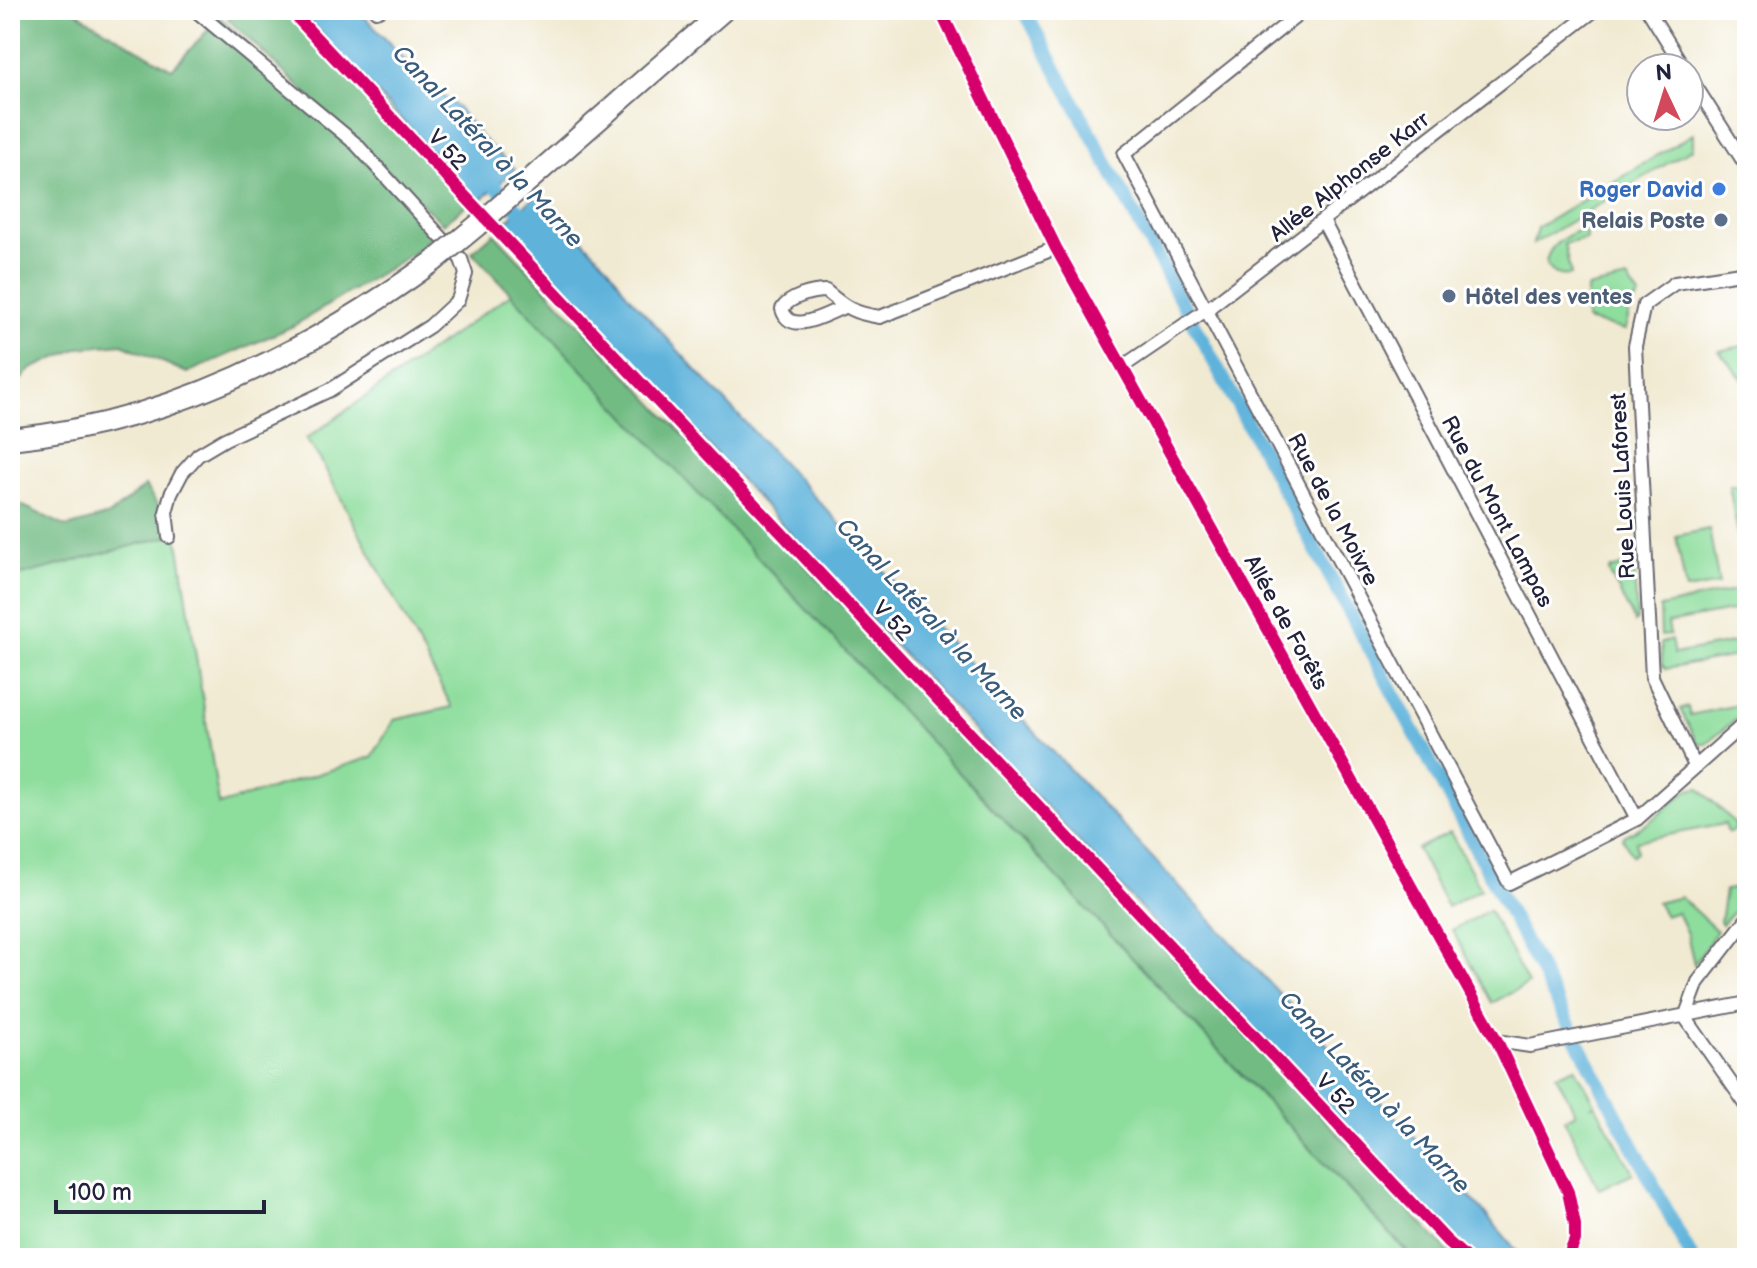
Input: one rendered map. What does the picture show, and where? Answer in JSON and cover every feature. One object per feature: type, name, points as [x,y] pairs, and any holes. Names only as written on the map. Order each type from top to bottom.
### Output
[{"type":"main road","points":[[10,439],[110,420],[178,400],[241,376],[336,327],[434,261],[724,10]]},
{"type":"street","points":[[169,537],[166,512],[171,494],[182,473],[198,455],[225,439],[330,390],[430,326],[458,300],[466,274],[461,259],[356,144],[195,10]]},
{"type":"street","name":"Allée de Forêts","points":[[940,10],[1056,248],[1497,1041],[1568,1192],[1575,1225],[1575,1240],[1568,1258]]},
{"type":"street","name":"Rue de la Moivre","points":[[1304,10],[1124,154],[1204,311],[1509,883],[1637,819]]},
{"type":"street","name":"Allée Alphonse Karr","points":[[1122,367],[1204,311],[1595,10]]},
{"type":"street","points":[[1648,10],[1674,52]]},
{"type":"street","points":[[1705,101],[1747,167]]},
{"type":"street","name":"Rue du Mont Lampas","points":[[1323,221],[1637,819]]},
{"type":"street","points":[[844,307],[858,314],[880,317],[1056,248]]},
{"type":"street","name":"Rue Louis Laforest","points":[[1695,766],[1652,677],[1635,346],[1644,305],[1675,283],[1747,272]]},
{"type":"street","points":[[1637,819],[1747,721]]},
{"type":"street","points":[[1685,1017],[1698,982],[1747,919]]},
{"type":"street","points":[[1497,1041],[1530,1046],[1747,1003]]},
{"type":"street","points":[[1685,1017],[1747,1106]]},
{"type":"green space","points":[[10,10],[76,10],[172,69],[220,17],[433,232],[420,249],[293,326],[187,373],[122,344],[79,348],[29,370],[10,393]]},
{"type":"green space","points":[[236,10],[294,10],[473,200],[443,224],[228,19]]},
{"type":"green space","points":[[1693,134],[1693,148],[1533,244],[1537,228]]},
{"type":"green space","points":[[1586,226],[1586,239],[1564,244],[1571,275],[1554,272],[1546,264],[1550,250],[1560,240]]},
{"type":"green space","points":[[494,233],[1454,1258],[1413,1258],[472,252]]},
{"type":"green space","points":[[1627,279],[1639,296],[1630,310],[1625,330],[1586,320],[1587,288]]},
{"type":"green space","points":[[512,293],[1412,1258],[952,1258],[947,1251],[925,1258],[10,1258],[10,679],[14,677],[10,665],[10,578],[177,534],[219,805],[372,757],[394,720],[452,707],[320,459],[306,439]]},
{"type":"green space","points":[[1747,345],[1747,380],[1744,381],[1719,351]]},
{"type":"green space","points":[[1736,485],[1747,541],[1747,582],[1729,486]]},
{"type":"green space","points":[[145,486],[177,534],[10,578],[10,496],[19,504],[67,527],[109,515]]},
{"type":"green space","points":[[1709,529],[1719,584],[1686,590],[1676,536]]},
{"type":"green space","points":[[1634,565],[1635,622],[1609,572],[1610,569]]},
{"type":"green space","points":[[1747,588],[1747,638],[1741,609],[1668,623],[1670,635],[1661,636],[1660,607]]},
{"type":"green space","points":[[1671,640],[1674,654],[1747,640],[1747,654],[1666,669],[1662,665],[1661,643]]},
{"type":"green space","points":[[1747,703],[1747,710],[1706,744],[1698,744],[1680,709],[1688,707],[1690,715]]},
{"type":"green space","points":[[1699,788],[1737,828],[1727,832],[1725,824],[1636,841],[1637,852],[1632,855],[1624,836],[1647,824],[1688,790]]},
{"type":"green space","points":[[1450,832],[1481,889],[1447,907],[1417,849]]},
{"type":"green space","points":[[1747,886],[1747,898],[1722,925],[1725,890]]},
{"type":"green space","points":[[1680,897],[1717,931],[1694,964],[1687,934],[1677,912],[1665,916],[1657,903]]},
{"type":"green space","points":[[1489,910],[1528,984],[1492,1003],[1452,930]]},
{"type":"green space","points":[[1575,1067],[1595,1103],[1590,1106],[1595,1104],[1633,1173],[1599,1189],[1564,1119],[1576,1113],[1556,1075]]},
{"type":"water","points":[[299,10],[358,10],[515,169],[479,202]]},
{"type":"water","points":[[538,194],[608,266],[627,294],[696,370],[1482,1210],[1523,1258],[1471,1258],[1453,1242],[502,225]]},
{"type":"waterway","points":[[1024,10],[1426,754],[1692,1258]]},
{"type":"waterway","name":"Canal Latéral à la Marne","points":[[483,173],[532,224]]},
{"type":"cycle path","name":"V 52","points":[[290,10],[1466,1258]]},
{"type":"cycle path","points":[[940,10],[1056,248],[1497,1041],[1568,1192],[1575,1225],[1575,1240],[1568,1258]]},
{"type":"place","name":"Roger David","points":[[1719,189]]},
{"type":"place","name":"Relais Poste","points":[[1721,220]]},
{"type":"place","name":"Hôtel des ventes","points":[[1449,296]]}]
